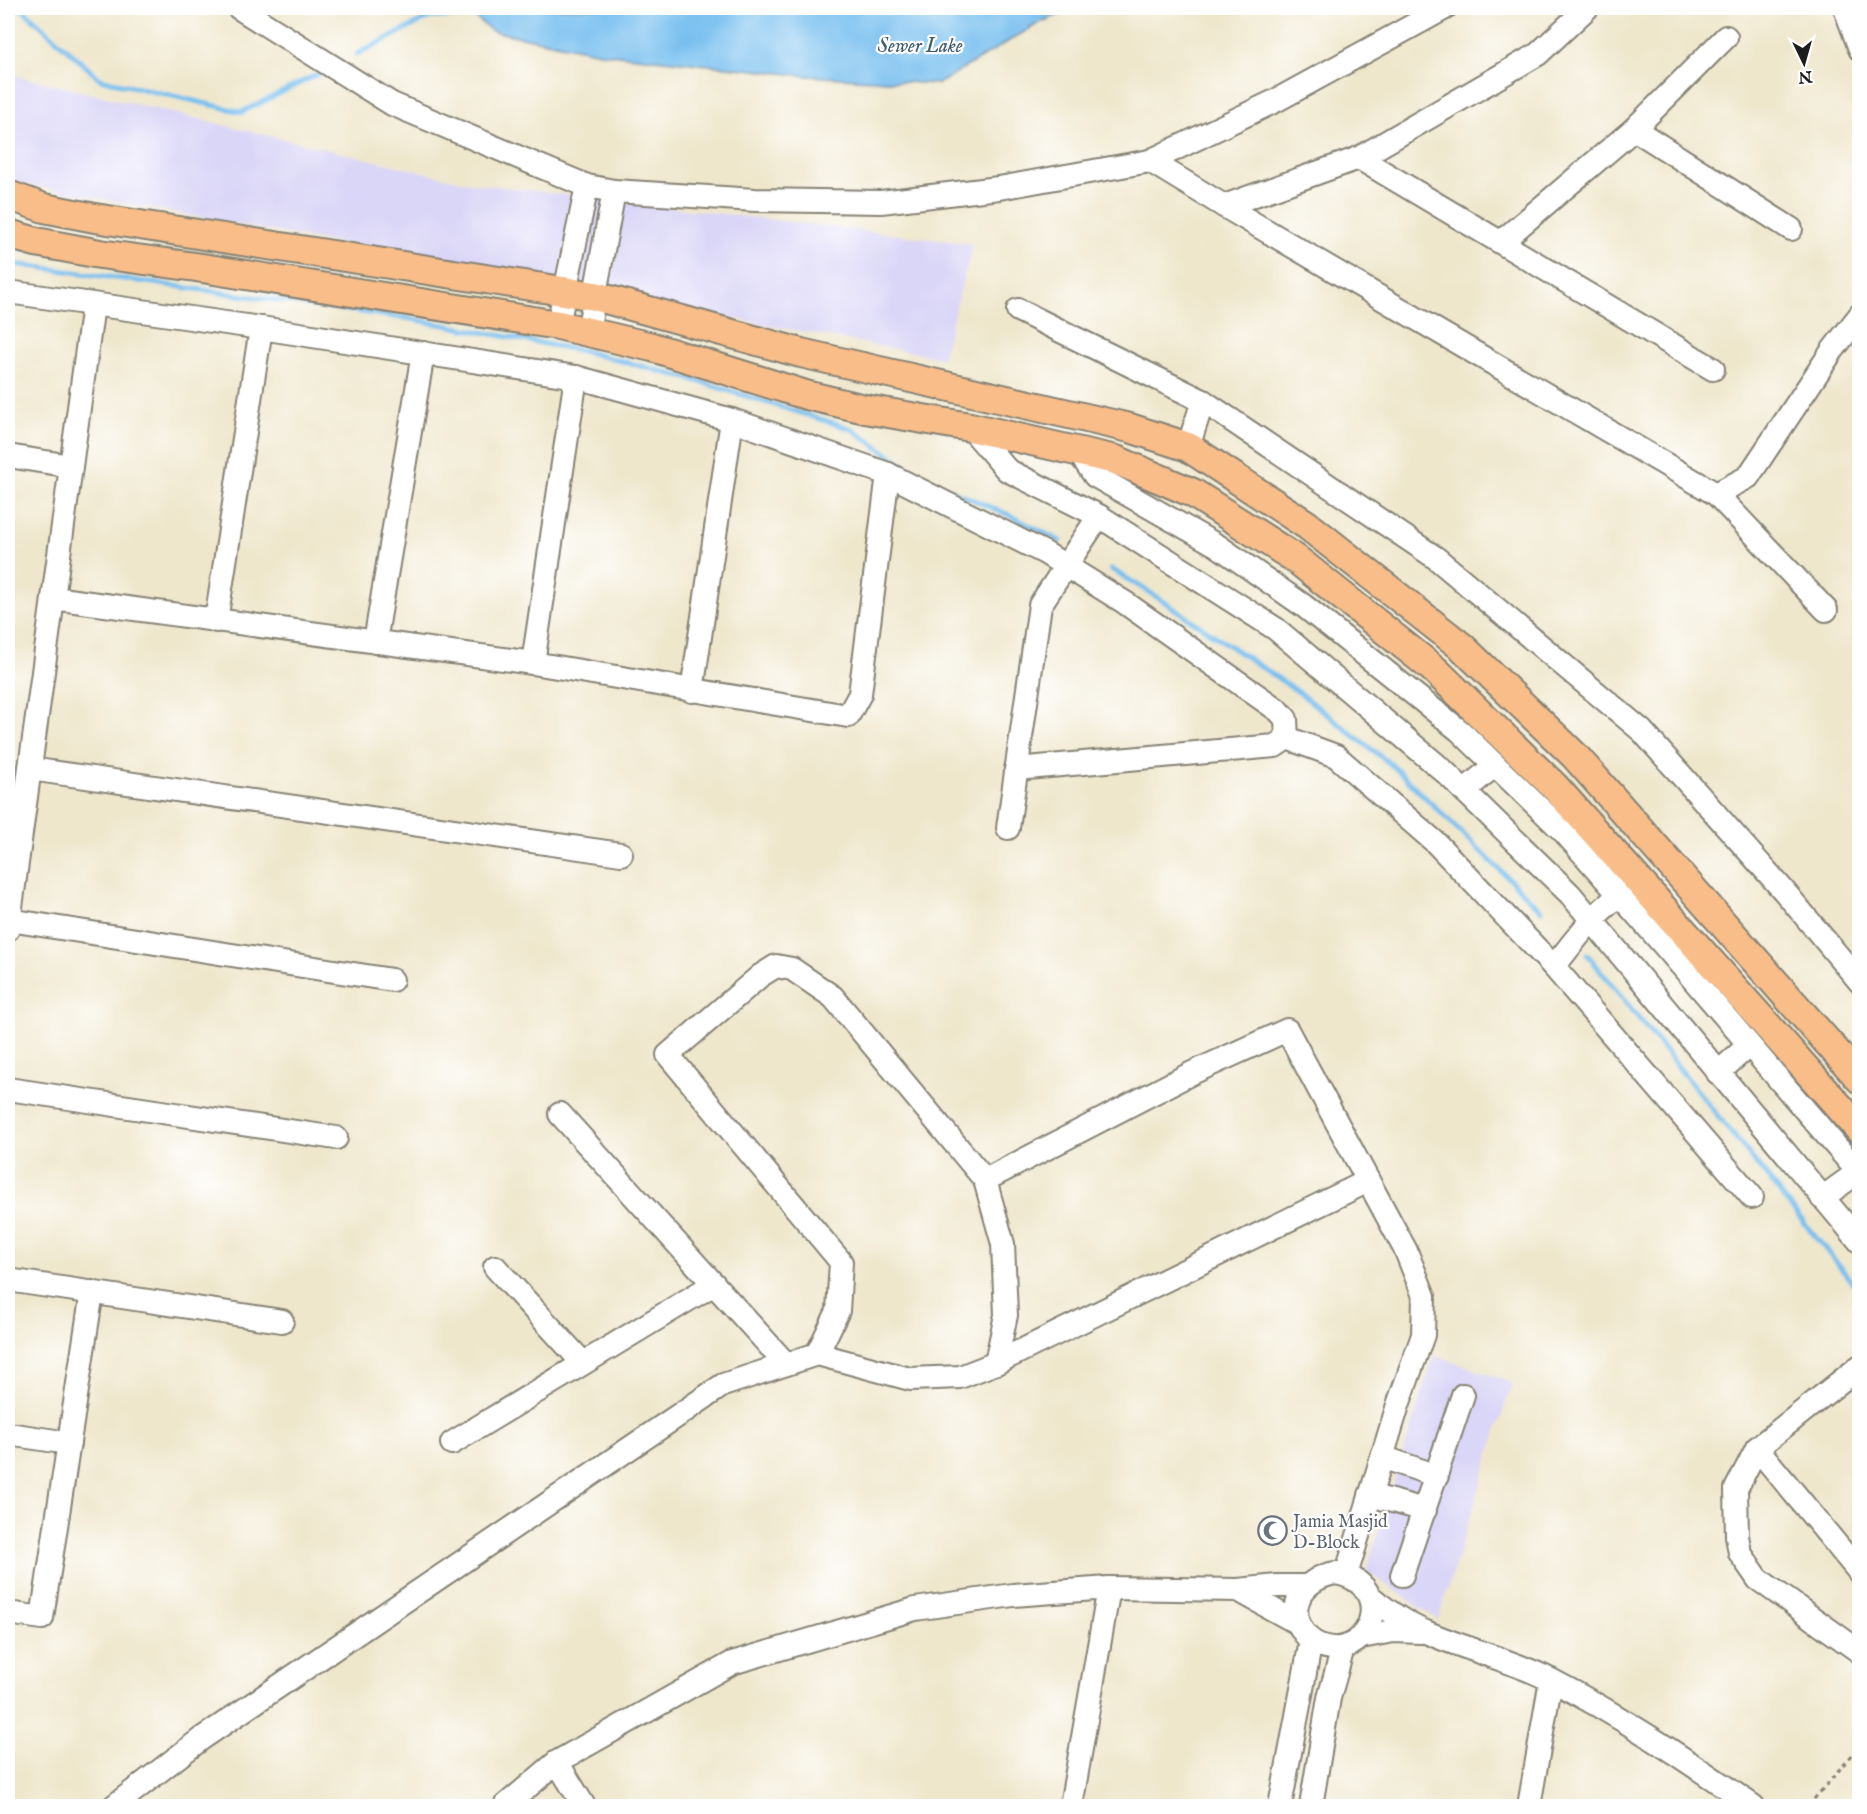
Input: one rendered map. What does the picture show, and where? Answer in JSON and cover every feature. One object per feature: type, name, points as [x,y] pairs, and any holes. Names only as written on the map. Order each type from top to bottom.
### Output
[{"type":"main road","points":[[8,195],[44,208],[95,218],[595,296],[801,353],[1130,428],[1188,447],[1307,525],[1462,647],[1575,756],[1860,1079]]},
{"type":"main road","points":[[8,234],[36,242],[100,254],[207,268],[558,325],[652,347],[806,395],[865,409],[970,427],[1116,460],[1193,493],[1296,559],[1436,670],[1555,787],[1630,888],[1860,1130]]},
{"type":"street","points":[[245,9],[392,104],[587,186],[614,191],[755,200],[881,202],[999,188],[1150,161],[1277,100],[1445,8]]},
{"type":"street","points":[[1224,206],[1359,158],[1538,54],[1587,8]]},
{"type":"street","points":[[1845,8],[1860,49]]},
{"type":"street","points":[[1501,242],[1634,129],[1726,37]]},
{"type":"street","points":[[1634,129],[1791,229]]},
{"type":"street","points":[[1359,158],[1713,369]]},
{"type":"street","points":[[1150,161],[1716,494],[1827,610]]},
{"type":"street","points":[[558,325],[587,186]]},
{"type":"street","points":[[588,332],[614,191]]},
{"type":"street","points":[[8,292],[261,328],[576,377],[732,420],[888,474],[1045,553],[1124,602],[1279,711],[1286,719],[1287,738]]},
{"type":"street","points":[[93,305],[8,924],[392,980]]},
{"type":"street","points":[[1018,310],[1203,401],[1436,558],[1642,731],[1784,891],[1860,982]]},
{"type":"street","points":[[1716,494],[1748,477],[1832,351],[1860,315]]},
{"type":"street","points":[[216,621],[261,328]]},
{"type":"street","points":[[375,642],[423,353]]},
{"type":"street","points":[[533,663],[576,377]]},
{"type":"street","points":[[1188,447],[1203,401]]},
{"type":"street","points":[[692,691],[732,420]]},
{"type":"street","points":[[970,427],[1007,470],[1099,516],[1276,629],[1445,772],[1570,894],[1860,1242]]},
{"type":"street","points":[[1077,450],[1095,476],[1218,546],[1304,606],[1460,731],[1564,832],[1630,888],[1749,1045],[1859,1173],[1822,1198]]},
{"type":"street","points":[[8,456],[71,466]]},
{"type":"street","points":[[53,598],[533,663],[848,716],[860,694],[888,474]]},
{"type":"street","points":[[1008,828],[1040,605],[1099,516]]},
{"type":"street","points":[[1198,580],[1218,546]]},
{"type":"street","points":[[1333,678],[1358,650]]},
{"type":"street","points":[[1016,769],[1275,746],[1287,738]]},
{"type":"street","points":[[1287,738],[1336,756],[1435,842],[1554,967],[1752,1197]]},
{"type":"street","points":[[1464,791],[1495,765]]},
{"type":"street","points":[[30,770],[621,854]]},
{"type":"street","points":[[1554,967],[1591,920],[1630,888]]},
{"type":"street","points":[[817,1353],[838,1311],[841,1262],[668,1055],[760,976],[776,966],[792,969],[833,997],[985,1180],[1003,1244],[1006,1315],[996,1363]]},
{"type":"street","points":[[985,1180],[1192,1073],[1287,1030],[1406,1251],[1424,1296],[1423,1335],[1398,1405],[1346,1575]]},
{"type":"street","points":[[1718,1073],[1749,1045]]},
{"type":"street","points":[[8,1089],[336,1138]]},
{"type":"street","points":[[560,1114],[786,1364]]},
{"type":"street","points":[[114,1806],[201,1739],[723,1385],[817,1353],[910,1379],[960,1377],[996,1363],[1368,1181]]},
{"type":"street","points":[[495,1267],[583,1363]]},
{"type":"street","points":[[8,1280],[282,1321]]},
{"type":"street","points":[[452,1443],[714,1284]]},
{"type":"street","points":[[8,1613],[42,1618],[92,1292]]},
{"type":"street","points":[[1860,1366],[1757,1448],[1736,1489],[1737,1536],[1740,1552],[1758,1579],[1860,1652]]},
{"type":"street","points":[[1402,1575],[1463,1395]]},
{"type":"street","points":[[8,1434],[69,1443]]},
{"type":"street","points":[[1757,1448],[1860,1573]]},
{"type":"street","points":[[1382,1457],[1437,1476]]},
{"type":"street","points":[[1370,1495],[1425,1510]]},
{"type":"street","points":[[1280,1806],[1305,1632],[1296,1610],[1299,1597],[1306,1586],[1315,1579],[1336,1573],[1346,1575],[1358,1582],[1372,1598],[1390,1612],[1425,1632],[1484,1652],[1551,1680],[1610,1713],[1754,1806]]},
{"type":"street","points":[[505,1806],[557,1762],[732,1663],[915,1609],[1013,1595],[1108,1588],[1238,1590],[1306,1586]]},
{"type":"street","points":[[1071,1806],[1108,1588]]},
{"type":"street","points":[[1238,1590],[1331,1648],[1393,1631],[1425,1632]]},
{"type":"street","points":[[1311,1806],[1329,1698],[1352,1642],[1368,1628],[1372,1598]]},
{"type":"street","points":[[1529,1806],[1551,1680]]},
{"type":"street","points":[[557,1762],[584,1806]]},
{"type":"path","points":[[1808,1806],[1860,1746]]},
{"type":"shaded area","points":[[8,74],[469,183],[973,244],[942,358],[8,181]]},
{"type":"shaded area","points":[[1434,1355],[1512,1383],[1438,1620],[1366,1571]]},
{"type":"water","name":"Sewer Lake","points":[[463,8],[1074,8],[1039,23],[938,84],[808,76],[600,53],[492,31]]},
{"type":"waterway","points":[[21,8],[100,79],[242,112],[326,70]]},
{"type":"waterway","points":[[357,54],[430,17],[478,16]]},
{"type":"waterway","points":[[8,263],[411,319],[583,351],[698,381],[852,429],[924,479],[1007,514],[1060,541]]},
{"type":"waterway","points":[[1111,569],[1157,597],[1300,693],[1394,767],[1541,910]]},
{"type":"waterway","points":[[1587,954],[1860,1292]]},
{"type":"place","name":"Jamia Masjid D-Block","points":[[1272,1531]]}]
